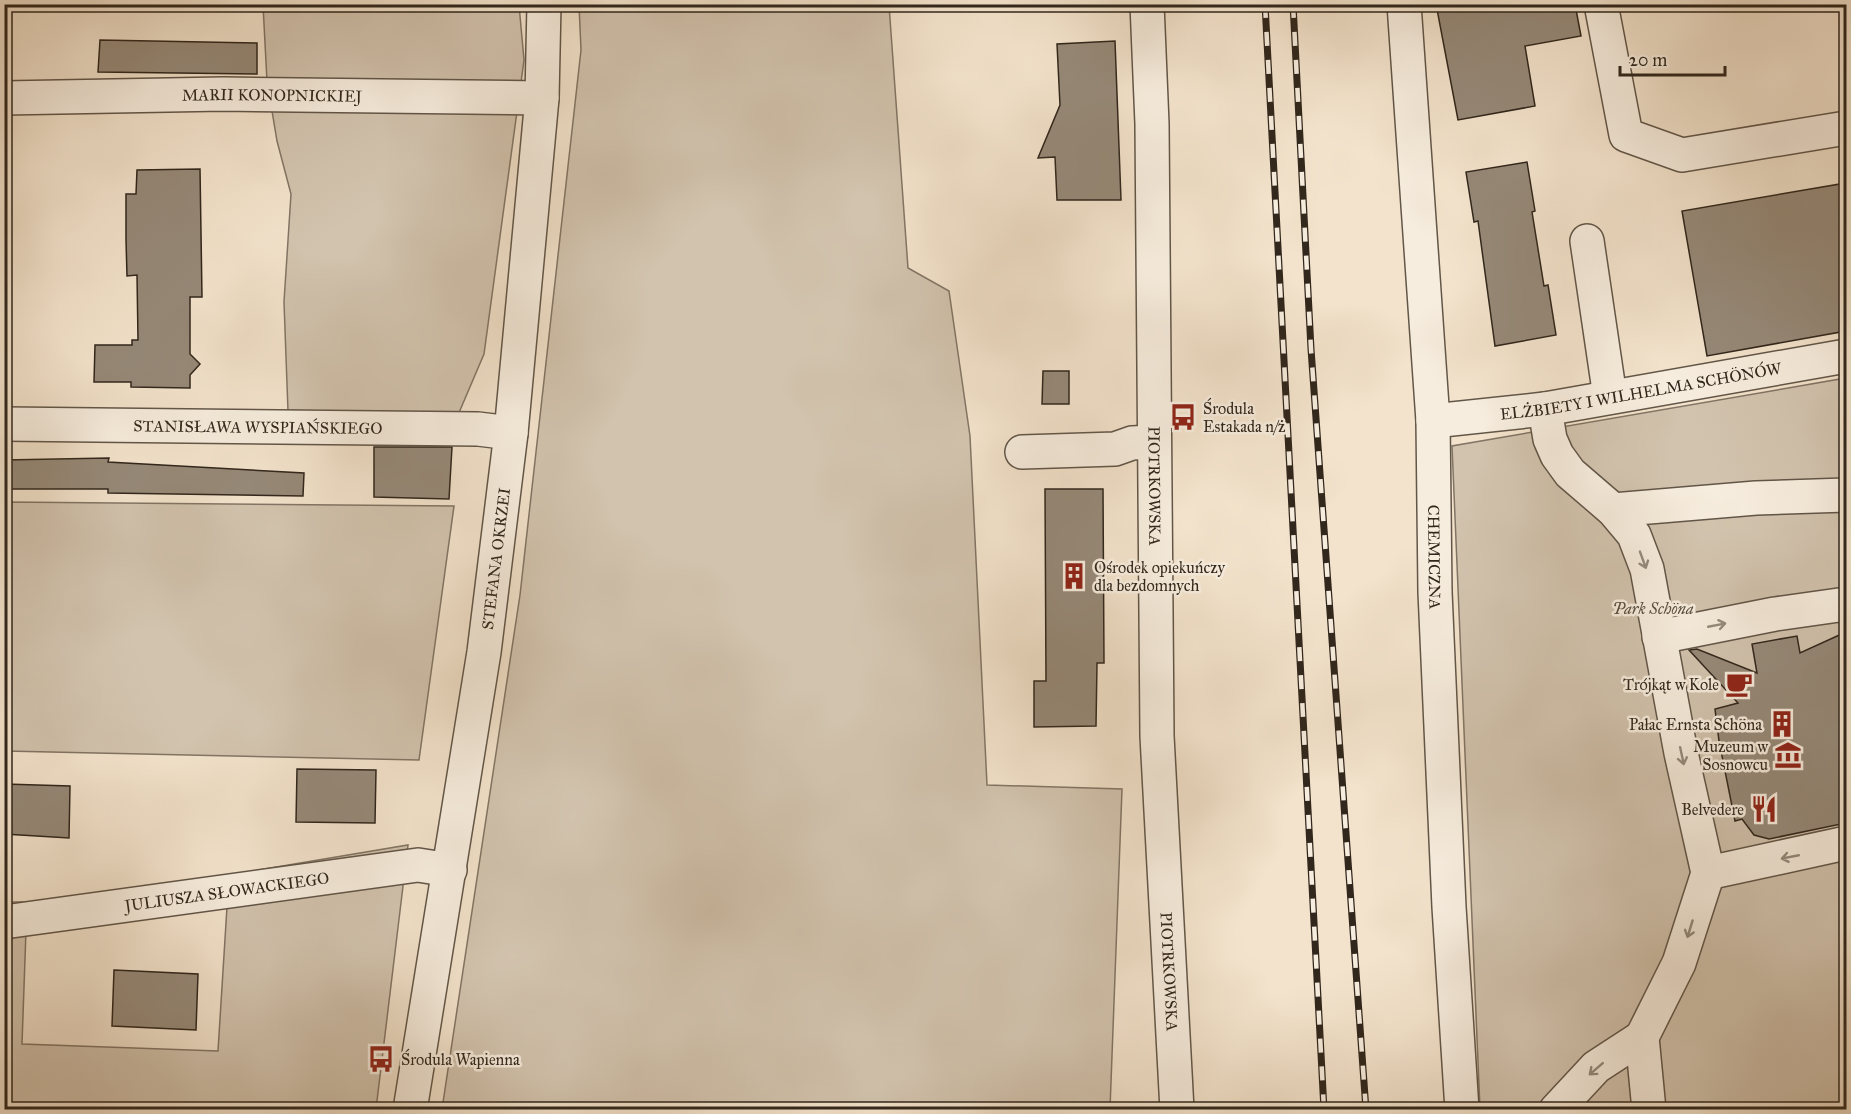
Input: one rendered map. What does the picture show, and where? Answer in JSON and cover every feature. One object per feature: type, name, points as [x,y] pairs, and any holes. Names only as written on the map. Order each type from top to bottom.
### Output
[{"type":"street","name":"STEFANA OKRZEI","points":[[410,1110],[484,652],[511,433],[542,98],[544,4]]},
{"type":"street","name":"PIOTRKOWSKA","points":[[1147,4],[1152,124],[1157,736],[1177,1110]]},
{"type":"street","name":"CHEMICZNA","points":[[1404,4],[1433,422],[1435,592],[1449,907],[1462,1110]]},
{"type":"street","points":[[1601,4],[1626,135],[1682,155],[1846,128]]},
{"type":"street","name":"MARII KONOPNICKIEJ","points":[[4,98],[223,94],[542,98]]},
{"type":"street","points":[[1587,241],[1610,398]]},
{"type":"street","name":"ELŻBIETY I WILHELMA SCHÖNÓW","points":[[1433,422],[1545,409],[1846,356]]},
{"type":"street","points":[[1545,409],[1557,456],[1570,473],[1613,510],[1634,535],[1647,569],[1708,873],[1679,963],[1642,1037],[1596,1068],[1556,1110]]},
{"type":"street","name":"STANISŁAWA WYSPIAŃSKIEGO","points":[[4,424],[478,429],[511,433]]},
{"type":"street","points":[[1022,452],[1114,448],[1132,443],[1153,442]]},
{"type":"street","points":[[1613,510],[1756,498],[1846,495]]},
{"type":"street","points":[[1659,637],[1775,614],[1846,604]]},
{"type":"street","points":[[1708,873],[1846,843]]},
{"type":"street","name":"JULIUSZA SŁOWACKIEGO","points":[[4,921],[418,865],[450,870]]},
{"type":"street","points":[[1642,1037],[1649,1110]]},
{"type":"green space","points":[[263,5],[519,5],[524,60],[484,354],[458,415],[288,411],[284,302],[291,194],[277,141],[267,81]]},
{"type":"green space","points":[[579,5],[889,5],[908,268],[949,291],[970,436],[987,785],[1122,789],[1110,1109],[442,1109],[520,595],[581,50]]},
{"type":"green space","name":"Park Schöna","points":[[1846,378],[1846,1109],[1480,1109],[1452,446]]},
{"type":"green space","points":[[5,502],[454,506],[419,760],[5,751]]},
{"type":"green space","points":[[408,845],[376,1109],[5,1110],[5,902],[27,902],[22,1044],[218,1051],[229,875]]},
{"type":"building","points":[[1436,4],[1575,4],[1581,36],[1525,46],[1535,106],[1458,120]]},
{"type":"building","points":[[100,40],[257,43],[257,74],[98,72]]},
{"type":"building","points":[[1115,41],[1121,200],[1057,200],[1055,157],[1038,158],[1060,105],[1057,44]]},
{"type":"building","points":[[1527,162],[1535,211],[1532,212],[1544,286],[1548,285],[1556,335],[1495,346],[1478,221],[1474,222],[1466,172]]},
{"type":"building","points":[[200,169],[202,297],[190,297],[190,354],[200,364],[190,375],[190,388],[131,387],[131,382],[94,382],[95,345],[132,345],[132,340],[138,340],[137,275],[127,276],[126,240],[126,194],[136,194],[137,170]]},
{"type":"building","points":[[1846,183],[1846,331],[1707,356],[1682,211]]},
{"type":"building","points":[[1043,371],[1069,371],[1069,404],[1042,404]]},
{"type":"building","points":[[374,447],[452,447],[449,499],[374,497]]},
{"type":"building","points":[[109,458],[108,462],[304,473],[303,496],[108,493],[108,489],[4,489],[4,460]]},
{"type":"building","name":"Ośrodek opiekuńczy dla bezdomnych","points":[[1045,489],[1103,489],[1104,663],[1097,663],[1096,726],[1034,727],[1034,681],[1046,681]]},
{"type":"building","name":"Pałac Ernsta Schöna","points":[[1846,632],[1846,823],[1769,839],[1754,835],[1742,819],[1735,821],[1715,709],[1738,703],[1689,650],[1697,649],[1757,673],[1752,644],[1797,636],[1800,653]]},
{"type":"building","points":[[297,769],[376,770],[375,823],[296,822]]},
{"type":"building","points":[[4,784],[70,786],[69,838],[4,834]]},
{"type":"building","points":[[114,970],[198,974],[196,1030],[112,1026]]},
{"type":"railway","points":[[1265,4],[1324,1110]]},
{"type":"railway","points":[[1293,4],[1311,349],[1366,1110]]},
{"type":"place","name":"Środula Estakada n/ż","points":[[1183,417]]},
{"type":"place","name":"Ośrodek opiekuńczy dla bezdomnych","points":[[1074,576]]},
{"type":"place","name":"Trójkąt w Kole","points":[[1739,684]]},
{"type":"place","name":"Pałac Ernsta Schöna","points":[[1782,724]]},
{"type":"place","name":"Muzeum w Sosnowcu","points":[[1788,755]]},
{"type":"place","name":"Belvedere","points":[[1764,809]]},
{"type":"place","name":"Środula Wapienna","points":[[381,1059]]}]
